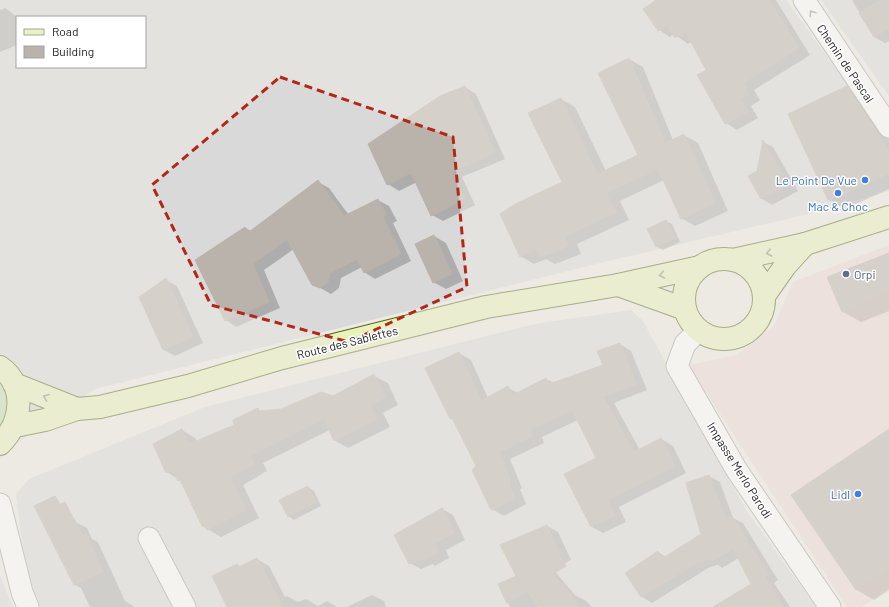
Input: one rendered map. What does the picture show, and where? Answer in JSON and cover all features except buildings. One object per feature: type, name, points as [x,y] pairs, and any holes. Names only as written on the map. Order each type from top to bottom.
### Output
[{"type":"main road","points":[[733,260],[805,244],[889,217]]},
{"type":"main road","points":[[764,296],[785,266],[805,244]]},
{"type":"main road","points":[[721,259],[733,260],[744,264],[753,271],[759,281],[764,296],[762,312],[755,326],[733,340],[711,338],[698,331],[690,321],[685,309],[684,297],[686,286],[692,275],[700,267],[721,259]]},
{"type":"main road","name":"Route des Sablettes","points":[[14,426],[45,420],[78,409],[100,407],[188,386],[289,356],[486,307],[618,284],[700,267]]},
{"type":"main road","points":[[618,284],[685,309]]},
{"type":"main road","points":[[0,367],[5,371],[14,384],[19,405],[14,426],[8,437],[0,444]]},
{"type":"main road","name":"Route des Sablettes","points":[[14,384],[78,409]]},
{"type":"street","name":"Chemin de Pascal","points":[[804,0],[889,127]]},
{"type":"street","name":"Impasse Merlo Parodi","points":[[698,331],[685,344],[677,366],[736,469],[830,607]]},
{"type":"street","points":[[0,504],[22,592],[28,607]]},
{"type":"street","points":[[149,538],[185,607]]},
{"type":"highlighted area","points":[[280,77],[453,137],[467,287],[349,342],[211,305],[152,185]]},
{"type":"shaded area","points":[[0,0],[786,0],[889,142],[889,191],[833,208],[596,264],[95,389],[15,444],[0,459]]},
{"type":"shaded area","points":[[821,0],[889,0],[889,96]]},
{"type":"shaded area","points":[[889,245],[889,587],[862,607],[847,607],[688,365],[737,355],[774,326],[793,282]]},
{"type":"shaded area","points":[[631,310],[643,321],[748,513],[816,607],[39,607],[24,559],[16,494],[29,479],[205,407],[534,324]]},
{"type":"shaded area","points":[[0,576],[13,607],[0,607]]},
{"type":"green space","points":[[0,367],[14,384],[0,444]]},
{"type":"place","name":"Le Point De Vue","points":[[865,180]]},
{"type":"place","name":"Mac & Choc","points":[[838,193]]},
{"type":"place","name":"Orpi","points":[[846,274]]},
{"type":"place","name":"Lidl","points":[[858,494]]}]
